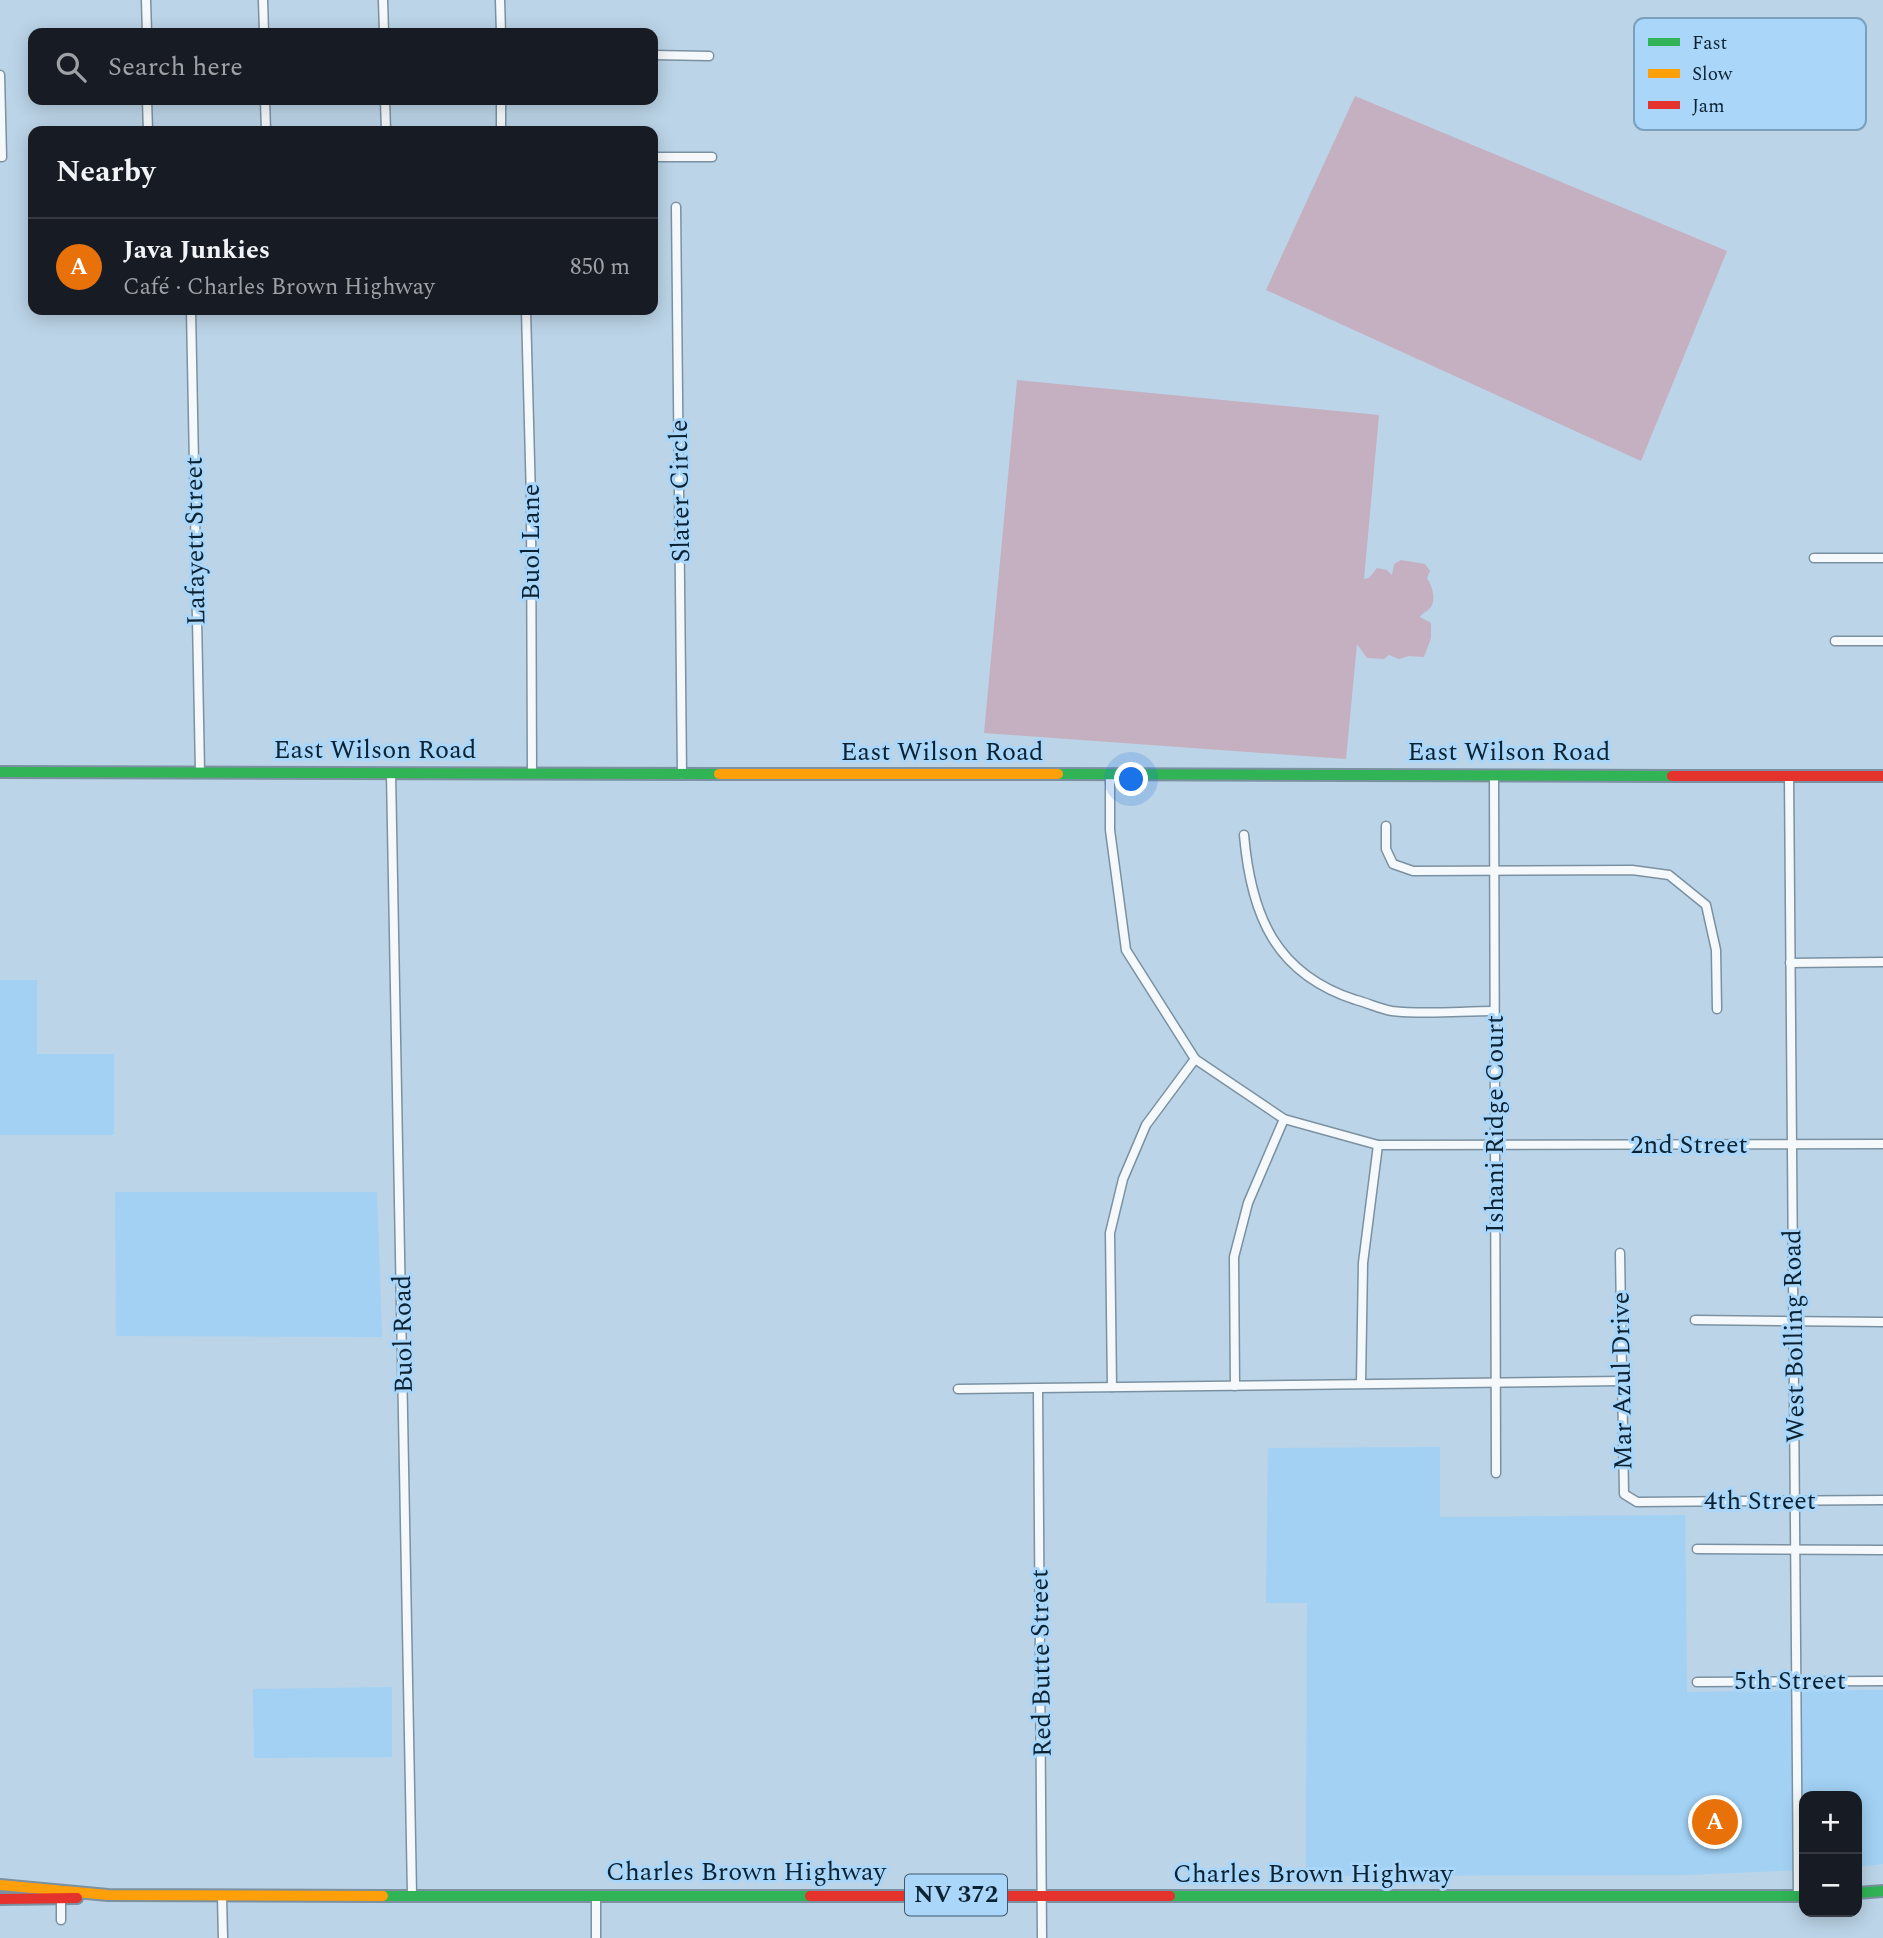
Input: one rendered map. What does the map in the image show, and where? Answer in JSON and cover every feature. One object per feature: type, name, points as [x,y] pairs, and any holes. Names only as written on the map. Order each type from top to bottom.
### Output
[{"type":"main road","name":"East Wilson Road","points":[[0,772],[1883,776]]},
{"type":"main road","name":"Charles Brown Highway","points":[[0,1885],[61,1895]]},
{"type":"main road","points":[[1862,1893],[1883,1891]]},
{"type":"main road","name":"Charles Brown Highway","points":[[0,1899],[61,1895],[1799,1896]]},
{"type":"street","points":[[146,0],[147,28]]},
{"type":"street","points":[[263,0],[264,28]]},
{"type":"street","points":[[383,0],[384,28]]},
{"type":"street","points":[[500,0],[500,28]]},
{"type":"street","points":[[658,55],[709,55]]},
{"type":"street","points":[[0,75],[2,157]]},
{"type":"street","points":[[147,105],[148,126]]},
{"type":"street","points":[[265,105],[265,126]]},
{"type":"street","points":[[385,105],[386,126]]},
{"type":"street","points":[[501,105],[501,126]]},
{"type":"street","points":[[658,157],[712,157]]},
{"type":"street","name":"Slater Circle","points":[[676,207],[682,775]]},
{"type":"street","name":"Lafayett Street","points":[[191,315],[200,772]]},
{"type":"street","name":"Buol Lane","points":[[526,315],[531,499],[532,774]]},
{"type":"street","points":[[1814,558],[1883,558]]},
{"type":"street","points":[[1835,641],[1883,640]]},
{"type":"street","name":"Buol Road","points":[[391,773],[412,1895]]},
{"type":"street","points":[[1111,775],[1111,830],[1126,950],[1195,1059],[1146,1125],[1123,1179],[1110,1233],[1112,1387]]},
{"type":"street","name":"Ishani Ridge Court","points":[[1494,775],[1496,1473]]},
{"type":"street","name":"West Bolling Road","points":[[1789,775],[1800,1854]]},
{"type":"street","points":[[1386,826],[1386,849],[1393,864],[1413,871],[1632,870],[1669,875],[1706,905],[1716,950],[1717,1009]]},
{"type":"street","points":[[1244,835],[1255,900],[1275,944],[1303,975],[1340,995],[1391,1011],[1494,1011]]},
{"type":"street","points":[[1790,963],[1883,962]]},
{"type":"street","name":"2nd Street","points":[[1195,1059],[1284,1119],[1378,1145],[1883,1144]]},
{"type":"street","points":[[1235,1386],[1234,1257],[1248,1203],[1284,1119]]},
{"type":"street","points":[[1361,1382],[1363,1263],[1378,1145]]},
{"type":"street","name":"Mar Azul Drive","points":[[1620,1253],[1624,1494],[1637,1502]]},
{"type":"street","points":[[1695,1320],[1883,1322]]},
{"type":"street","points":[[958,1389],[1361,1382],[1622,1381]]},
{"type":"street","name":"Red Butte Street","points":[[1038,1389],[1042,1938]]},
{"type":"street","name":"4th Street","points":[[1637,1502],[1883,1500]]},
{"type":"street","points":[[1697,1549],[1883,1550]]},
{"type":"street","name":"5th Street","points":[[1697,1682],[1883,1681]]},
{"type":"street","points":[[61,1895],[61,1920]]},
{"type":"street","points":[[596,1895],[596,1938]]},
{"type":"street","points":[[222,1896],[223,1938]]},
{"type":"shaded area","points":[[1355,96],[1727,251],[1641,461],[1266,290]]},
{"type":"shaded area","points":[[1017,380],[1379,415],[1364,579],[1369,578],[1377,568],[1387,570],[1392,575],[1394,564],[1401,560],[1425,564],[1430,571],[1427,578],[1433,603],[1420,617],[1431,623],[1431,638],[1424,657],[1409,656],[1399,659],[1389,655],[1384,659],[1367,658],[1357,644],[1346,759],[984,733]]},
{"type":"shaded area","points":[[0,980],[37,980],[37,1054],[114,1054],[114,1135],[0,1135]]},
{"type":"shaded area","points":[[115,1192],[377,1192],[382,1337],[116,1336]]},
{"type":"shaded area","points":[[1440,1447],[1440,1517],[1685,1515],[1687,1692],[1883,1690],[1883,1864],[1862,1866],[1862,1791],[1799,1791],[1799,1870],[1685,1875],[1306,1876],[1307,1603],[1266,1603],[1268,1448]]},
{"type":"shaded area","points":[[392,1687],[392,1757],[254,1758],[253,1689]]},
{"type":"traffic: fast","points":[[0,772],[719,774]]},
{"type":"traffic: fast","points":[[1058,774],[1672,776]]},
{"type":"traffic: fast","points":[[1862,1893],[1883,1891]]},
{"type":"traffic: fast","points":[[383,1896],[810,1896]]},
{"type":"traffic: fast","points":[[1170,1896],[1799,1896]]},
{"type":"traffic: slow","points":[[719,774],[1058,774]]},
{"type":"traffic: slow","points":[[0,1885],[108,1895],[383,1896]]},
{"type":"traffic: jam","points":[[1672,776],[1883,776]]},
{"type":"traffic: jam","points":[[810,1896],[1170,1896]]},
{"type":"traffic: jam","points":[[0,1899],[77,1898]]},
{"type":"place","name":"Java Junkies","points":[[1715,1822]]}]
